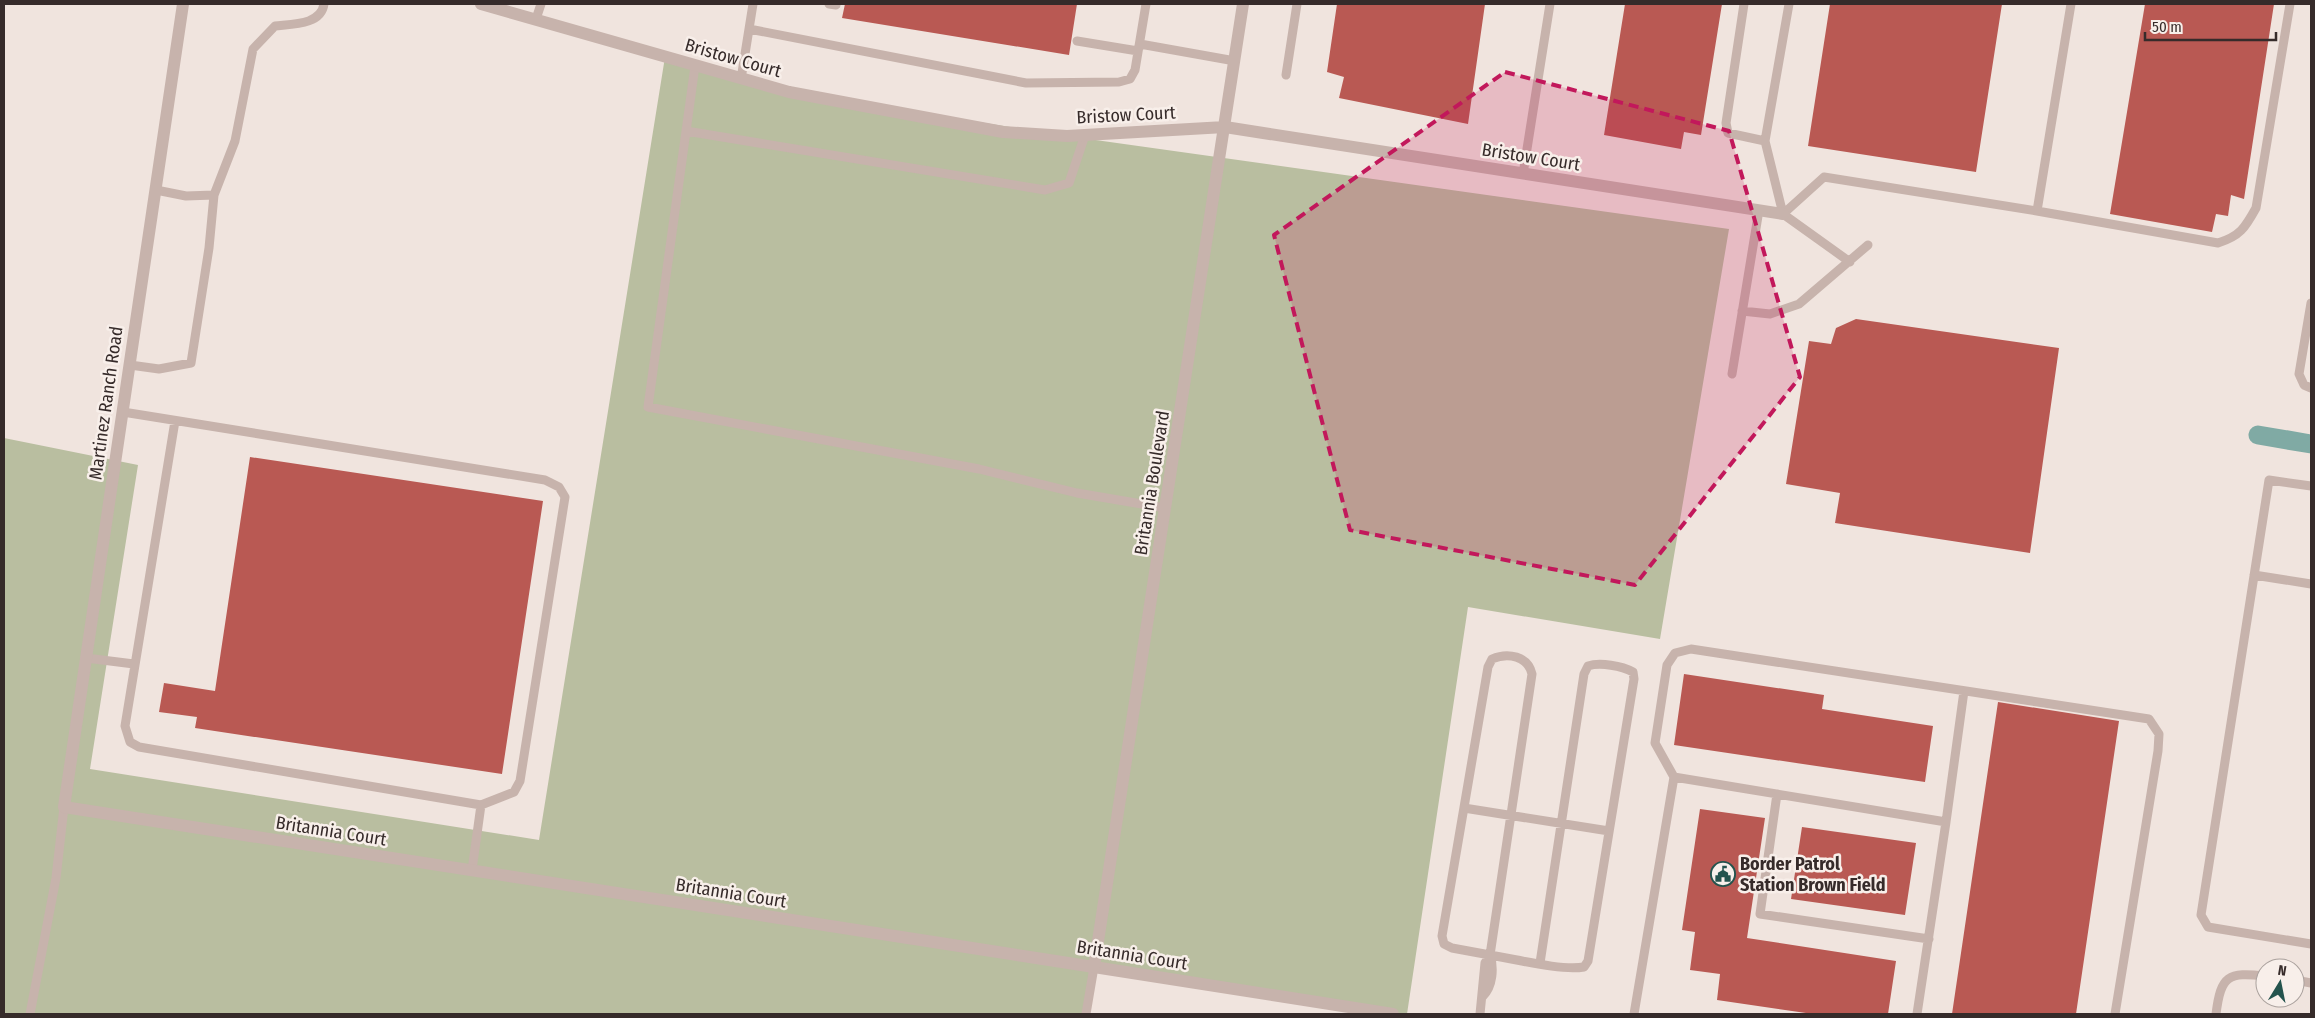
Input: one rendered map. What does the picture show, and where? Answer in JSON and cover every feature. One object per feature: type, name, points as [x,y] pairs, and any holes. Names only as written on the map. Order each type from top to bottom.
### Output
[{"type":"street","name":"Martinez Ranch Road","points":[[64,807],[183,4]]},
{"type":"street","name":"Bristow Court","points":[[481,4],[789,92],[1003,132],[1068,136],[1225,127],[1783,214]]},
{"type":"street","name":"Britannia Boulevard","points":[[1094,967],[1243,4]]},
{"type":"street","name":"Britannia Court","points":[[64,807],[1094,967],[1342,1010],[1393,1014]]},
{"type":"lane","points":[[130,365],[159,369],[191,363],[209,248],[214,195],[235,142],[253,49],[275,26],[309,22],[323,8],[324,4]]},
{"type":"lane","points":[[536,19],[541,4]]},
{"type":"lane","points":[[741,79],[753,4]]},
{"type":"lane","points":[[749,29],[1026,83],[1097,83],[1130,80],[1135,70],[1146,4]]},
{"type":"lane","points":[[1286,75],[1297,4]]},
{"type":"lane","points":[[1523,174],[1550,4]]},
{"type":"lane","points":[[1744,4],[1726,123],[1728,132],[1765,141]]},
{"type":"lane","points":[[1788,4],[1765,141],[1783,214],[1850,262]]},
{"type":"lane","points":[[2036,211],[2071,4]]},
{"type":"lane","points":[[1783,214],[1824,177],[2218,243],[2235,238],[2247,224],[2256,208],[2290,4]]},
{"type":"lane","points":[[1077,41],[1235,61]]},
{"type":"lane","points":[[695,66],[648,407],[979,469],[1077,493],[1166,508]]},
{"type":"lane","points":[[686,131],[1045,190],[1069,183],[1085,135]]},
{"type":"lane","points":[[156,190],[186,196],[214,195]]},
{"type":"lane","points":[[1732,374],[1759,210]]},
{"type":"lane","points":[[1742,311],[1770,314],[1799,304],[1868,245]]},
{"type":"lane","points":[[2311,302],[2299,374],[2304,386],[2311,388]]},
{"type":"lane","points":[[123,412],[544,480],[559,487],[565,497],[520,781],[514,792],[481,805],[139,747],[130,742],[125,726],[175,421]]},
{"type":"lane","points":[[2311,486],[2268,480],[2201,916],[2208,927],[2311,944]]},
{"type":"lane","points":[[2254,575],[2311,584]]},
{"type":"lane","points":[[1634,1014],[1674,777],[1655,743],[1667,665],[1675,653],[1691,650],[2149,719],[2159,734],[2115,1014]]},
{"type":"lane","points":[[1480,1014],[1483,996],[1489,990],[1494,965],[1490,955],[1532,674],[1530,664],[1524,659],[1499,656],[1492,658],[1488,667],[1442,936],[1444,944],[1452,948],[1490,955],[1540,963],[1576,968],[1584,967],[1588,961],[1634,678],[1633,672],[1627,669],[1595,664],[1588,666],[1584,674],[1540,963]]},
{"type":"lane","points":[[86,658],[134,664]]},
{"type":"lane","points":[[1917,1014],[1964,691]]},
{"type":"lane","points":[[1674,777],[1946,822]]},
{"type":"lane","points":[[1777,794],[1760,914],[1928,939]]},
{"type":"lane","points":[[472,870],[481,805]]},
{"type":"lane","points":[[30,1014],[56,878],[64,807]]},
{"type":"lane","points":[[1464,808],[1609,831]]},
{"type":"lane","points":[[1086,1014],[1094,967]]},
{"type":"lane","points":[[2216,1014],[2218,998],[2229,977],[2240,973],[2255,975]]},
{"type":"highlighted area","points":[[1505,72],[1729,131],[1800,377],[1635,585],[1350,530],[1274,235]]},
{"type":"green space","points":[[665,57],[789,92],[1067,136],[1729,229],[1660,639],[1468,607],[1407,1014],[1393,1014],[1094,967],[1087,1014],[4,1014],[4,438],[138,465],[90,769],[539,840]]},
{"type":"building","points":[[845,4],[1077,4],[1069,55],[842,18]]},
{"type":"building","points":[[1337,4],[1485,4],[1468,124],[1339,98],[1344,77],[1327,72]]},
{"type":"building","points":[[1625,4],[1722,4],[1701,135],[1684,132],[1681,149],[1604,135]]},
{"type":"building","points":[[1830,4],[2002,4],[1976,172],[1808,146]]},
{"type":"building","points":[[2145,4],[2274,4],[2244,199],[2231,195],[2228,216],[2216,214],[2212,232],[2110,214]]},
{"type":"building","points":[[1856,319],[2059,348],[2030,553],[1835,523],[1840,493],[1786,484],[1809,341],[1831,344],[1836,328]]},
{"type":"building","points":[[250,457],[543,501],[502,774],[195,728],[197,717],[159,712],[164,683],[215,691]]},
{"type":"building","points":[[1684,674],[1824,695],[1822,709],[1933,726],[1925,782],[1674,745]]},
{"type":"building","points":[[1998,702],[2119,721],[2076,1014],[1952,1014]]},
{"type":"building","name":"Border Patrol Station Brown Field","points":[[1700,809],[1765,818],[1747,938],[1896,961],[1888,1014],[1813,1014],[1717,1000],[1720,974],[1690,970],[1695,932],[1682,930]]},
{"type":"building","points":[[1802,827],[1916,843],[1905,915],[1791,899]]},
{"type":"waterway","points":[[2258,435],[2311,444]]},
{"type":"place","name":"Border Patrol Station Brown Field","points":[[1723,874]]}]
